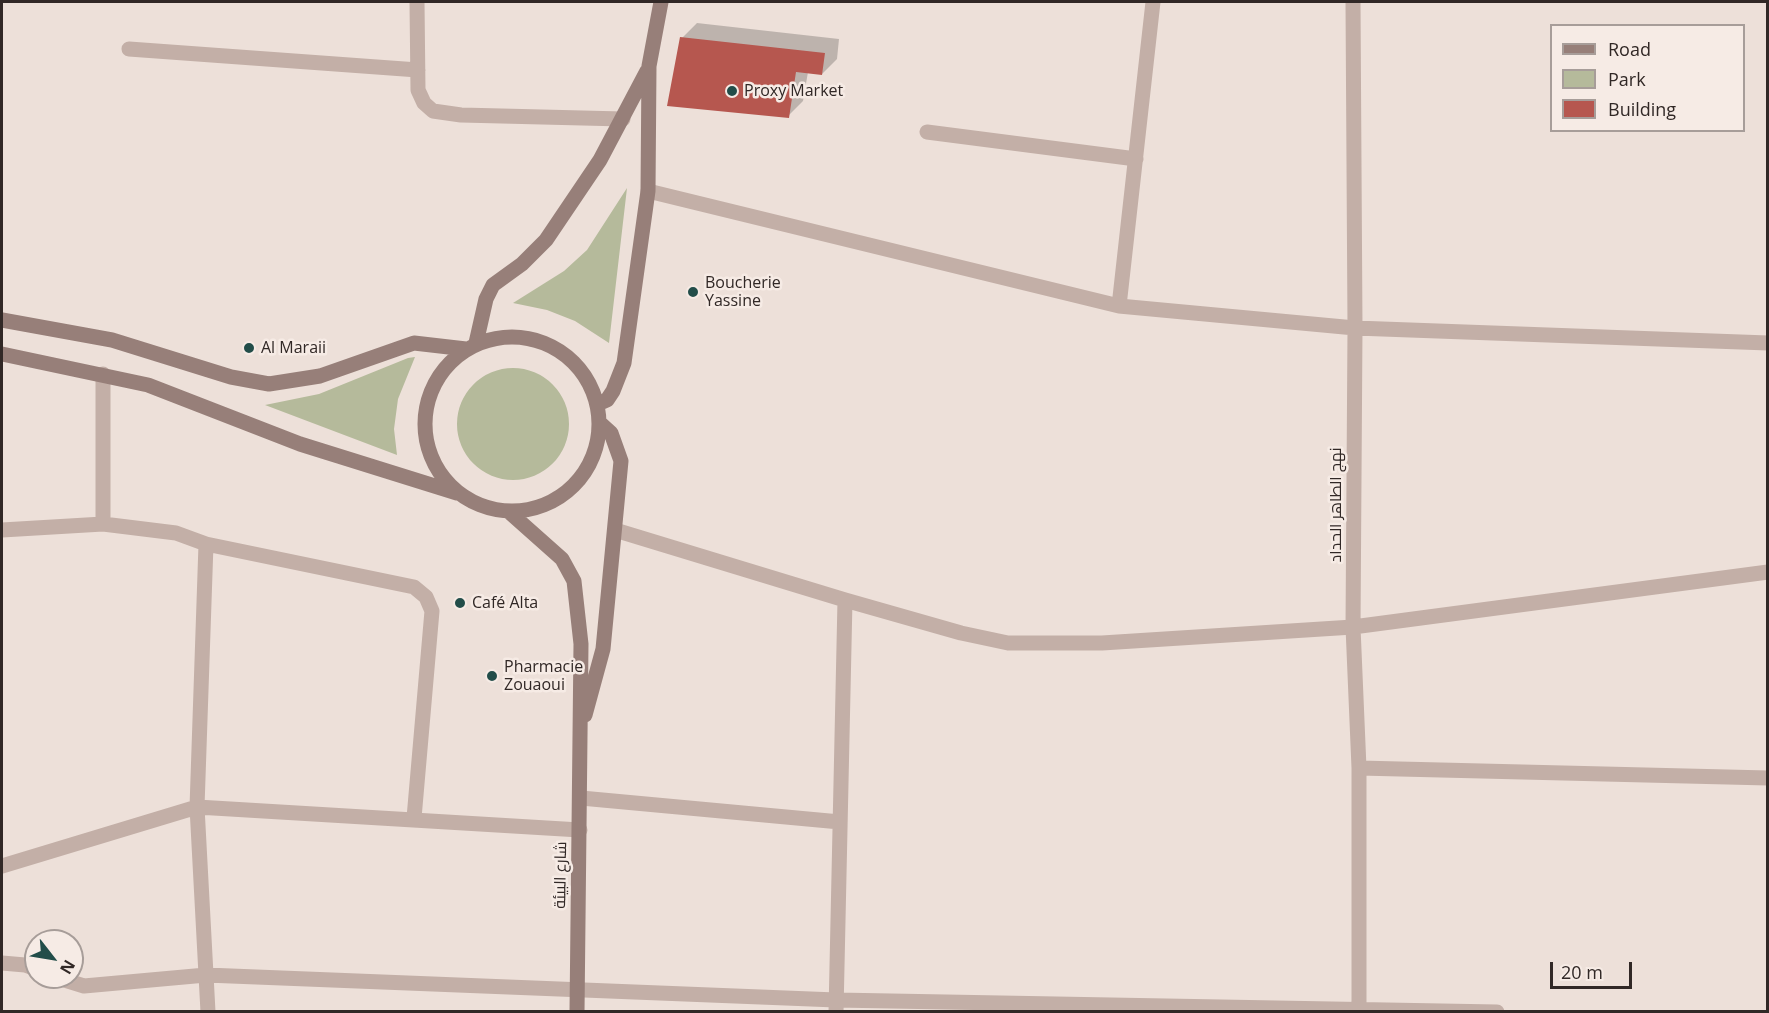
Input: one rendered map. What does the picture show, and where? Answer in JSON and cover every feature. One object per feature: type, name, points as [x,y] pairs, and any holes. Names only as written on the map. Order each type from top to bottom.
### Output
[{"type":"street","points":[[417,2],[418,90],[424,103],[433,111],[447,114],[623,119]]},
{"type":"street","points":[[598,404],[614,391],[624,363],[648,191],[649,66],[661,2]]},
{"type":"street","points":[[1119,306],[1153,2]]},
{"type":"street","name":"نهج الطاهر الحداد","points":[[1353,2],[1355,328],[1353,627],[1359,768],[1359,1008]]},
{"type":"street","points":[[129,49],[418,70]]},
{"type":"street","points":[[471,346],[486,299],[493,285],[522,264],[546,240],[600,160],[649,66]]},
{"type":"street","points":[[927,132],[1136,159]]},
{"type":"street","points":[[648,191],[1119,306],[1355,328],[1767,343]]},
{"type":"street","points":[[2,320],[112,340],[231,377],[269,384],[320,376],[414,343],[471,346]]},
{"type":"street","points":[[2,354],[104,374],[157,388],[300,444],[459,494],[491,509],[508,512],[541,506],[570,489],[586,470],[596,447],[600,423],[598,404],[590,384],[578,365],[561,351],[541,341],[519,336],[497,337],[471,346],[444,368],[430,392],[424,420],[427,448],[439,474],[459,494]]},
{"type":"street","points":[[103,524],[104,374]]},
{"type":"street","points":[[579,739],[603,649],[621,461],[611,433],[600,423]]},
{"type":"street","points":[[508,512],[562,559],[574,581],[581,644],[579,739]]},
{"type":"street","points":[[2,530],[103,524],[176,532],[206,544],[414,587],[426,597],[432,611],[414,818]]},
{"type":"street","points":[[615,530],[846,600],[961,633],[1008,643],[1102,643],[1353,627],[1767,572]]},
{"type":"street","points":[[206,544],[197,807],[208,1011]]},
{"type":"street","points":[[836,1006],[846,600]]},
{"type":"street","name":"شارع البيئة","points":[[577,1011],[581,798],[579,739]]},
{"type":"street","points":[[1359,768],[1767,778]]},
{"type":"street","points":[[581,798],[840,822]]},
{"type":"street","points":[[2,866],[197,807],[414,818],[580,830]]},
{"type":"street","points":[[2,963],[24,964]]},
{"type":"street","points":[[84,986],[206,975],[578,988],[836,1006],[1359,1008],[1497,1011]]},
{"type":"green space","points":[[627,188],[609,343],[575,321],[547,310],[513,303],[564,271],[587,250]]},
{"type":"green space","points":[[415,357],[398,399],[394,429],[397,455],[265,405],[319,394]]},
{"type":"green space","points":[[513,368],[534,372],[553,384],[565,403],[569,424],[565,445],[553,464],[534,476],[513,480],[492,476],[473,464],[461,445],[457,424],[461,403],[473,384],[492,372]]},
{"type":"building","name":"Proxy Market","points":[[680,37],[825,53],[822,75],[796,72],[789,118],[667,106]]},
{"type":"place","name":"Proxy Market","points":[[732,91]]},
{"type":"place","name":"Boucherie Yassine","points":[[693,292]]},
{"type":"place","name":"Al Maraii","points":[[249,348]]},
{"type":"place","name":"Café Alta","points":[[460,603]]},
{"type":"place","name":"Pharmacie Zouaoui","points":[[492,676]]}]
